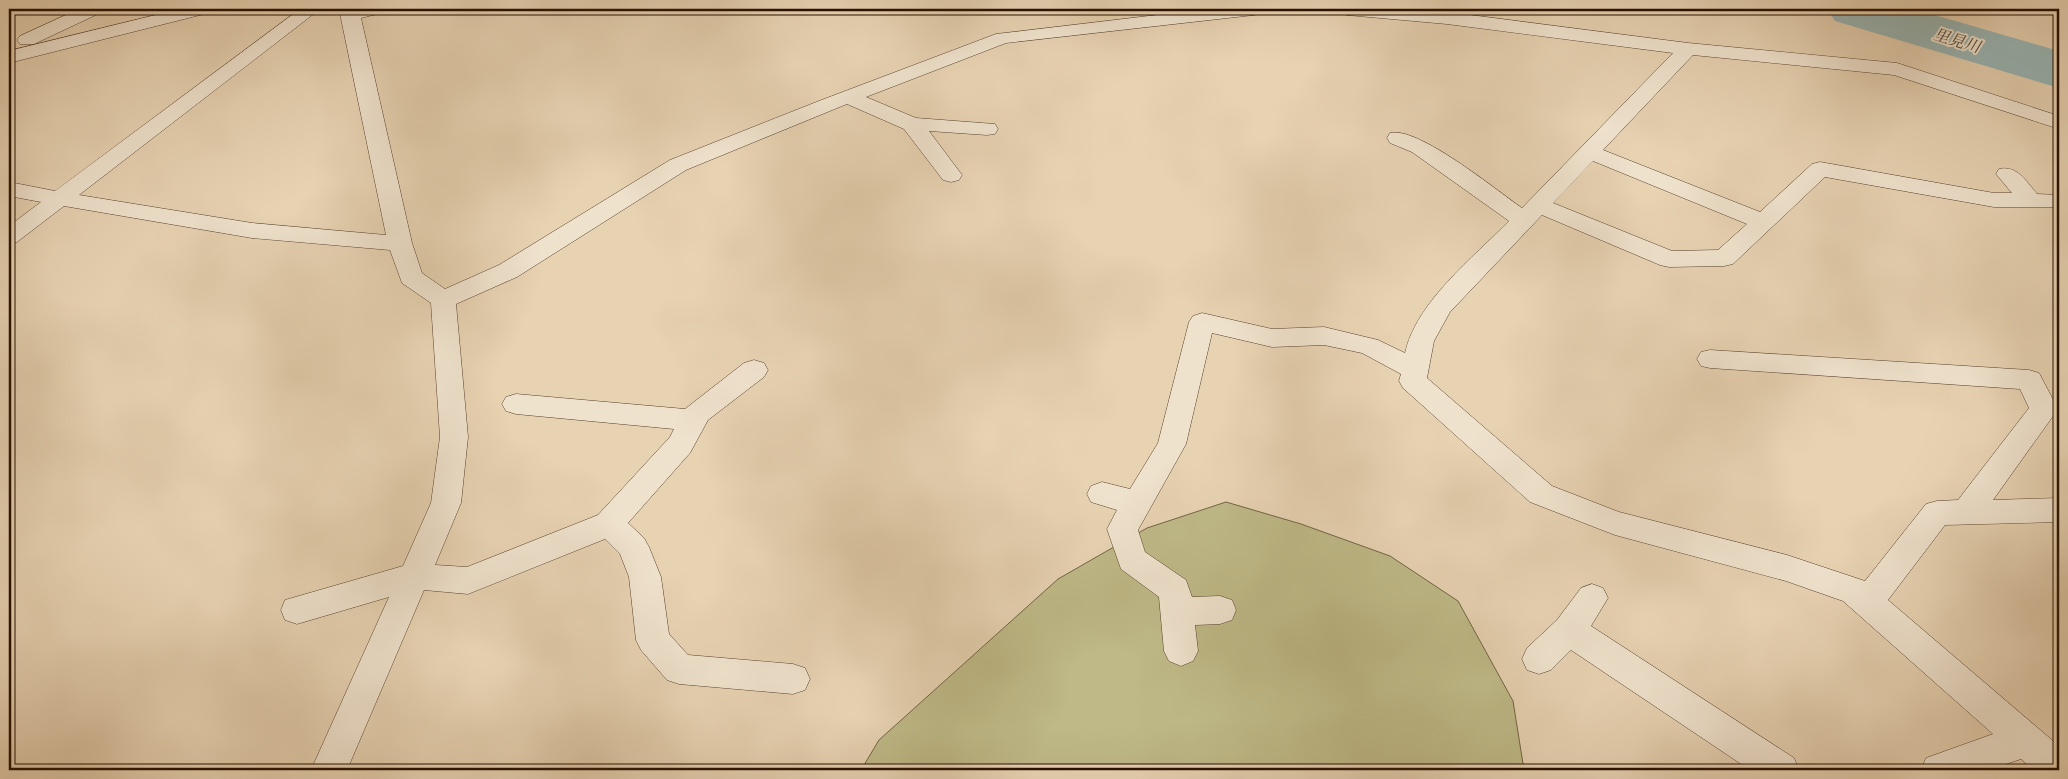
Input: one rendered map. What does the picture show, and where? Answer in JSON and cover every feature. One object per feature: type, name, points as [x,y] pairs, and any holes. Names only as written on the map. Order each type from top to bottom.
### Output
[{"type":"street","points":[[9,48],[93,9]]},
{"type":"street","points":[[9,57],[201,9]]},
{"type":"street","points":[[9,237],[312,9]]},
{"type":"street","points":[[329,770],[446,503],[454,437],[443,300],[411,277],[400,243],[350,12],[374,9]]},
{"type":"street","points":[[443,300],[508,271],[678,165],[848,97],[1004,38],[1044,32],[1119,26],[1213,12],[1254,9]]},
{"type":"street","points":[[1347,9],[1448,18],[1688,49],[1897,69],[2059,123]]},
{"type":"street","points":[[1044,32],[1081,10]]},
{"type":"street","points":[[1688,49],[1440,307],[1421,342],[1413,381],[1541,494],[1614,523],[1786,568],[1854,591],[2059,769]]},
{"type":"street","points":[[848,97],[912,124],[988,129]]},
{"type":"street","points":[[912,124],[951,175]]},
{"type":"street","points":[[1398,138],[1420,146],[1531,213],[1669,259],[1724,258],[1820,170],[1994,200],[2056,201]]},
{"type":"street","points":[[1589,152],[1764,222]]},
{"type":"street","points":[[2007,174],[2030,201]]},
{"type":"street","points":[[9,189],[196,225],[343,241],[400,243]]},
{"type":"street","points":[[1181,651],[1175,590],[1132,560],[1122,529],[1172,444],[1202,322],[1272,338],[1324,336],[1369,346],[1415,370]]},
{"type":"street","points":[[1710,359],[2029,380],[2044,409],[1966,513]]},
{"type":"street","points":[[296,610],[414,576],[468,581],[609,524],[680,445],[698,413],[754,370]]},
{"type":"street","points":[[516,404],[694,420]]},
{"type":"street","points":[[1102,494],[1137,503]]},
{"type":"street","points":[[1867,603],[1937,513],[2059,510]]},
{"type":"street","points":[[609,524],[633,547],[646,577],[653,640],[680,669],[793,679]]},
{"type":"street","points":[[1539,659],[1569,630],[1592,598]]},
{"type":"street","points":[[1177,612],[1220,610]]},
{"type":"street","points":[[1569,630],[1781,770]]},
{"type":"street","points":[[1939,770],[2026,740]]},
{"type":"shaded area","points":[[1226,502],[1301,524],[1390,556],[1458,601],[1513,701],[1524,770],[861,770],[879,740],[1058,579],[1147,528]]},
{"type":"waterway","name":"里見川","points":[[1855,9],[2059,70]]}]
